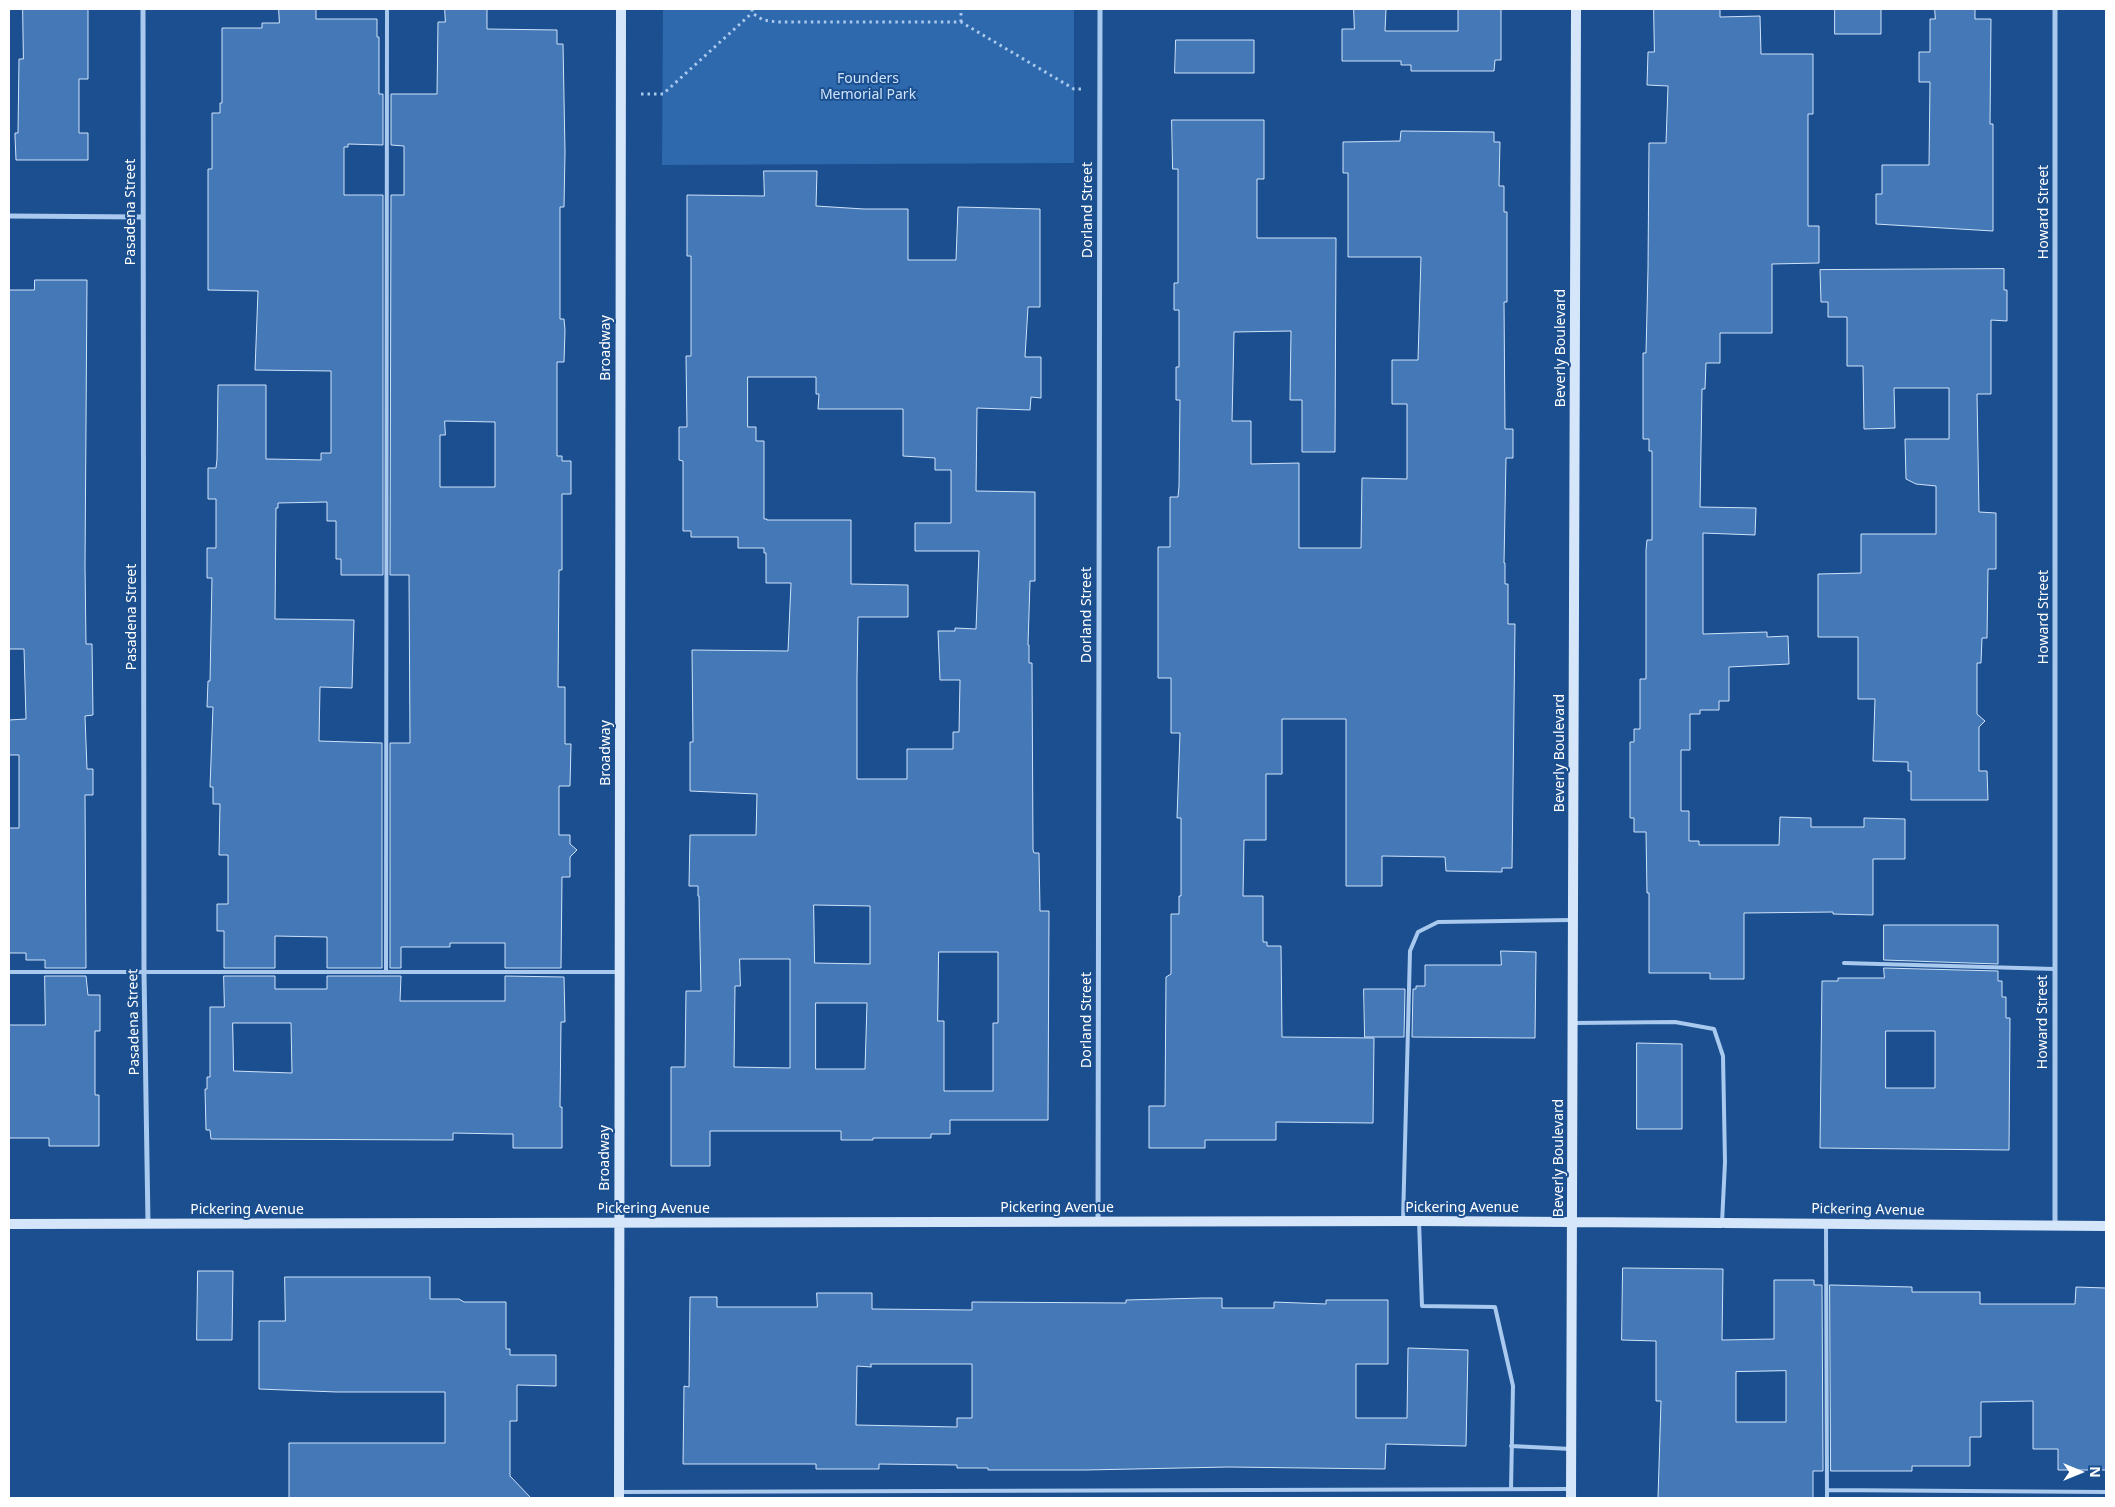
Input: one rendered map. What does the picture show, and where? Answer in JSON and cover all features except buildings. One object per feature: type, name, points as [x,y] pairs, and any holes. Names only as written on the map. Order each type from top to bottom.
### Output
[{"type":"street","name":"Pasadena Street","points":[[143,9],[144,973],[148,1224]]},
{"type":"street","name":"Broadway","points":[[619,1495],[621,9]]},
{"type":"street","name":"Dorland Street","points":[[1098,1222],[1100,9]]},
{"type":"street","name":"Beverly Boulevard","points":[[1571,1493],[1576,9]]},
{"type":"street","name":"Howard Street","points":[[2054,1226],[2055,9]]},
{"type":"street","points":[[9,216],[142,217]]},
{"type":"street","name":"Pickering Avenue","points":[[9,1224],[1573,1221],[2106,1226]]},
{"type":"lane","points":[[386,972],[387,9]]},
{"type":"lane","points":[[1403,1222],[1410,951],[1418,932],[1438,922],[1573,920]]},
{"type":"lane","points":[[1844,963],[2054,969]]},
{"type":"lane","points":[[9,972],[619,972]]},
{"type":"lane","points":[[1573,1023],[1675,1022],[1714,1029],[1723,1056],[1725,1162],[1723,1222]]},
{"type":"lane","points":[[1419,1221],[1422,1306],[1495,1307],[1513,1386],[1511,1489]]},
{"type":"lane","points":[[1826,1223],[1827,1498]]},
{"type":"lane","points":[[1511,1446],[1571,1449]]},
{"type":"lane","points":[[619,1495],[1511,1489],[1571,1493]]},
{"type":"lane","points":[[1827,1490],[2106,1492]]},
{"type":"path","points":[[961,9],[961,22]]},
{"type":"path","points":[[621,95],[663,94],[752,11],[763,20],[777,22],[961,22],[1074,89],[1100,89]]},
{"type":"green space","name":"Founders Memorial Park","points":[[663,9],[1074,9],[1074,163],[662,165]]}]
